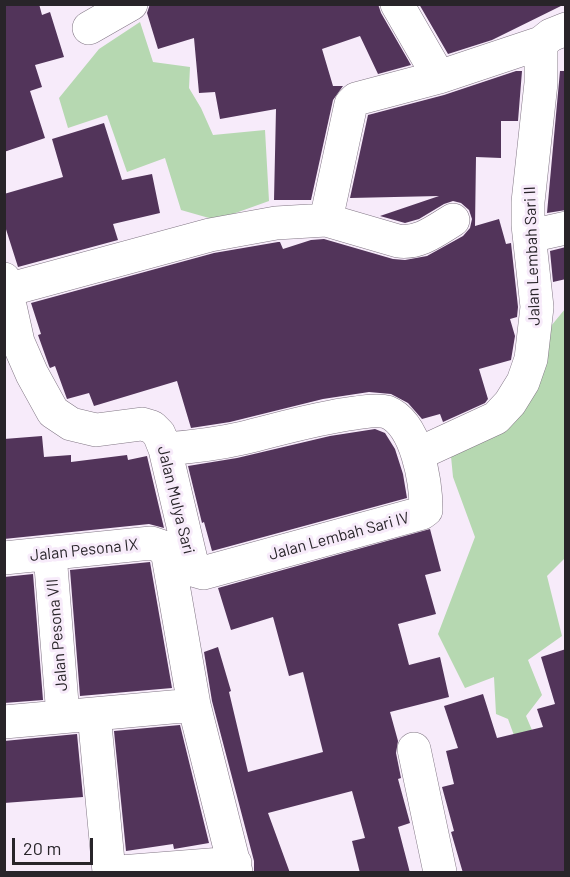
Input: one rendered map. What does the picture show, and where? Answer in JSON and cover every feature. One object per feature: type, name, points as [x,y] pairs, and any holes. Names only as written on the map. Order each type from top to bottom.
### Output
[{"type":"street","points":[[89,28],[131,4]]},
{"type":"street","points":[[397,4],[439,77]]},
{"type":"street","points":[[326,220],[351,104],[356,99],[439,77],[553,36]]},
{"type":"street","name":"Jalan Lembah Sari II","points":[[418,454],[496,418],[510,403],[524,382],[531,359],[537,307],[528,202],[541,83],[553,36]]},
{"type":"street","points":[[6,284],[210,235],[276,223],[326,220],[398,242],[409,243],[422,239],[453,220]]},
{"type":"street","points":[[530,236],[566,228]]},
{"type":"street","name":"Jalan Mulya Sari","points":[[6,284],[18,342],[32,374],[54,412],[71,424],[96,430],[142,424],[152,427],[159,434],[165,449],[192,564],[196,571]]},
{"type":"street","points":[[165,449],[201,446],[321,418],[370,411],[386,412],[399,420],[411,437],[418,454]]},
{"type":"street","name":"Jalan Lembah Sari IV","points":[[196,571],[203,573],[423,513],[426,510],[426,493],[418,454]]},
{"type":"street","name":"Jalan Pesona IX","points":[[4,558],[151,543],[163,547],[168,556],[194,705]]},
{"type":"street","name":"Jalan Pesona VII","points":[[50,554],[109,873]]},
{"type":"street","points":[[4,722],[194,705],[235,868],[120,873]]},
{"type":"street","points":[[414,748],[440,873]]},
{"type":"green space","points":[[140,22],[153,62],[190,67],[189,88],[213,135],[265,130],[269,201],[216,220],[181,210],[165,158],[127,172],[107,115],[68,128],[59,98],[99,49]]},
{"type":"green space","points":[[565,309],[565,558],[547,576],[562,636],[528,660],[542,695],[526,716],[543,756],[523,760],[508,719],[496,714],[494,677],[465,688],[438,634],[475,537],[453,477],[450,446],[526,408],[542,337]]},
{"type":"building","points":[[4,4],[39,4],[42,15],[50,12],[64,57],[35,65],[42,87],[30,91],[45,138],[4,152]]},
{"type":"building","points":[[150,4],[378,4],[411,65],[378,74],[360,36],[322,49],[333,86],[343,86],[333,100],[311,200],[274,200],[276,109],[220,119],[215,92],[199,93],[194,38],[158,49],[147,13]]},
{"type":"building","points":[[419,4],[565,4],[492,40],[448,54]]},
{"type":"building","points":[[522,71],[518,121],[501,121],[501,158],[476,157],[475,226],[499,219],[506,244],[511,243],[518,307],[517,317],[510,319],[515,336],[511,360],[479,369],[488,399],[485,403],[443,422],[440,414],[422,419],[408,403],[391,394],[369,392],[323,399],[230,422],[191,428],[177,381],[94,406],[89,393],[67,399],[55,366],[50,368],[49,366],[38,335],[41,334],[31,303],[214,253],[278,242],[283,249],[311,240],[324,239],[393,259],[405,260],[427,256],[463,236],[470,228],[472,219],[469,210],[461,203],[453,201],[444,204],[419,219],[405,223],[380,216],[439,196],[350,198],[368,115],[444,95]]},
{"type":"building","points":[[560,71],[566,71],[566,210],[547,213]]},
{"type":"building","points":[[104,123],[122,180],[152,174],[160,213],[113,224],[118,240],[18,267],[4,223],[4,194],[63,177],[52,139]]},
{"type":"building","points":[[566,247],[566,279],[553,282],[550,251]]},
{"type":"building","points":[[375,429],[385,433],[395,449],[403,474],[407,498],[212,551],[204,522],[202,523],[188,466],[237,458],[330,436]]},
{"type":"building","points":[[42,436],[44,457],[71,455],[71,462],[127,455],[128,460],[147,456],[164,528],[149,524],[4,539],[4,439]]},
{"type":"building","points":[[430,529],[441,571],[425,575],[436,614],[398,624],[409,665],[440,657],[449,697],[390,712],[398,741],[396,753],[401,778],[398,779],[410,823],[398,827],[410,873],[360,873],[352,841],[365,838],[352,791],[268,813],[290,873],[254,873],[254,861],[212,701],[204,652],[218,647],[231,691],[229,692],[248,772],[323,752],[303,672],[289,676],[273,617],[231,630],[218,588]]},
{"type":"building","points":[[150,562],[172,688],[80,696],[70,570]]},
{"type":"building","points":[[33,574],[43,700],[4,703],[4,577]]},
{"type":"building","points":[[566,649],[566,873],[463,873],[451,832],[454,831],[442,787],[454,784],[446,751],[458,748],[444,706],[483,694],[497,738],[543,727],[537,709],[555,704],[541,657]]},
{"type":"building","points":[[180,725],[209,843],[174,849],[173,844],[126,851],[114,731]]},
{"type":"building","points":[[77,734],[83,797],[4,803],[4,741]]}]
